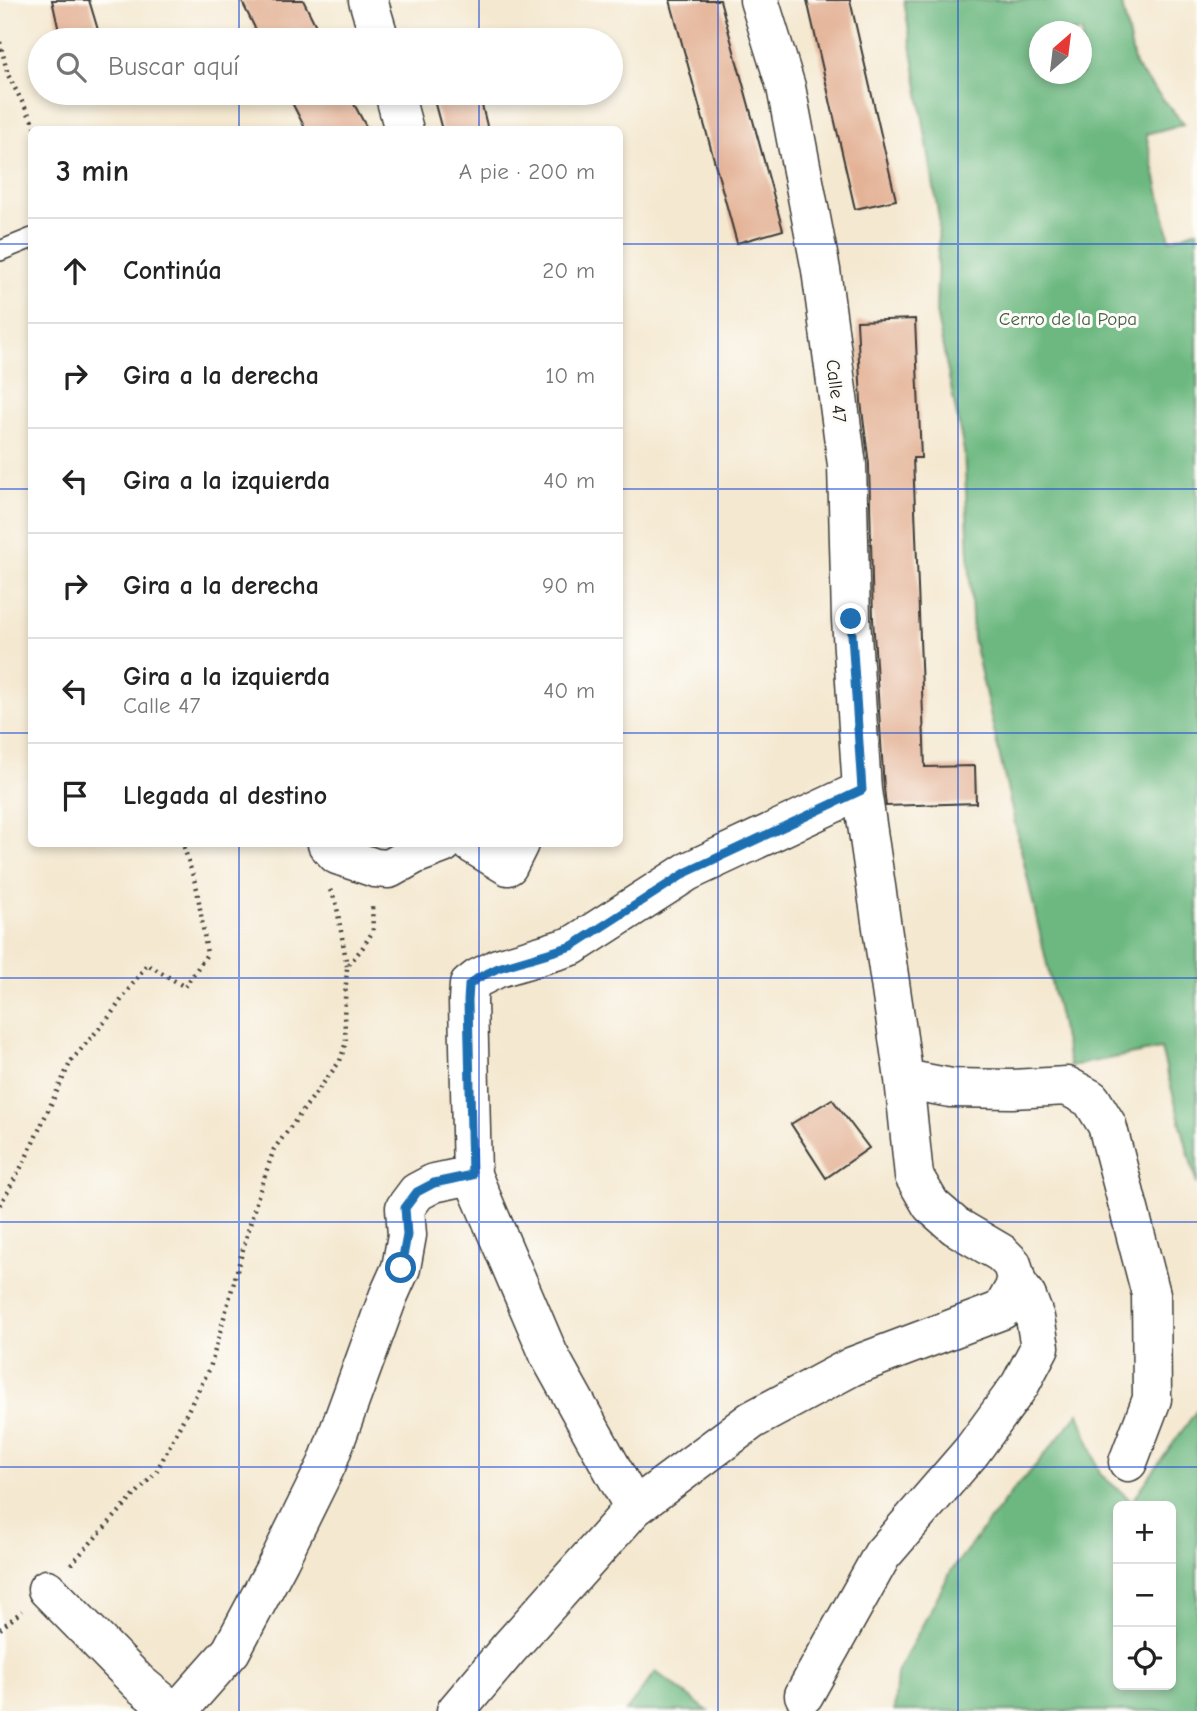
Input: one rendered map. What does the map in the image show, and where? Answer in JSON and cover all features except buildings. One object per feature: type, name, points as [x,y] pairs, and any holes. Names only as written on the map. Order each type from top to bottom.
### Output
[{"type":"street","name":"Calle 47","points":[[759,0],[786,87],[821,270],[842,426],[847,465],[851,619],[862,790],[904,1079],[914,1176],[931,1205],[955,1226],[1002,1253],[1013,1264],[1017,1283],[1027,1297],[1035,1318],[1040,1347],[1020,1385],[971,1452],[882,1555],[804,1695]]},
{"type":"street","points":[[397,105],[403,126]]},
{"type":"street","points":[[634,1508],[549,1355],[472,1175],[469,985],[498,968],[572,946],[687,872],[862,790]]},
{"type":"street","points":[[330,847],[337,855],[375,868],[388,869],[435,847]]},
{"type":"street","points":[[477,847],[508,866],[518,847]]},
{"type":"street","points":[[904,1079],[951,1088],[1067,1086],[1091,1099],[1107,1125],[1151,1294],[1152,1399],[1128,1462]]},
{"type":"street","points":[[47,1589],[140,1684],[175,1711],[231,1651],[327,1464],[401,1268],[407,1235],[405,1208],[417,1192],[434,1183],[472,1175]]},
{"type":"street","points":[[456,1711],[634,1508],[752,1420],[853,1366],[1002,1310],[1017,1283]]},
{"type":"lane","points":[[0,251],[28,240]]},
{"type":"path","points":[[0,42],[8,75],[35,126]]},
{"type":"path","points":[[0,78],[8,75]]},
{"type":"path","points":[[0,1205],[24,1162],[71,1061],[109,1017],[147,964],[185,988],[207,954],[197,889],[184,847]]},
{"type":"path","points":[[347,967],[373,931],[371,894],[375,868]]},
{"type":"path","points":[[0,1629],[47,1589],[156,1472],[210,1368],[257,1199],[274,1149],[340,1061],[346,1042],[344,1016],[347,967],[336,902],[330,890]]},
{"type":"green space","name":"Cerro de la Popa","points":[[904,0],[1121,0],[1135,66],[1184,124],[1146,134],[1170,240],[1197,230],[1197,1185],[1161,1049],[1070,1066],[973,638],[964,451],[936,313],[939,219]]},
{"type":"green space","points":[[1197,1410],[1197,1711],[894,1711],[897,1673],[951,1571],[1013,1490],[1079,1413],[1100,1474],[1132,1501]]},
{"type":"green space","points":[[656,1672],[708,1711],[626,1711]]},
{"type":"route","points":[[401,1268],[407,1235],[405,1208],[417,1192],[434,1183],[472,1175],[469,985],[498,968],[572,946],[687,872],[862,790],[851,619]]}]
